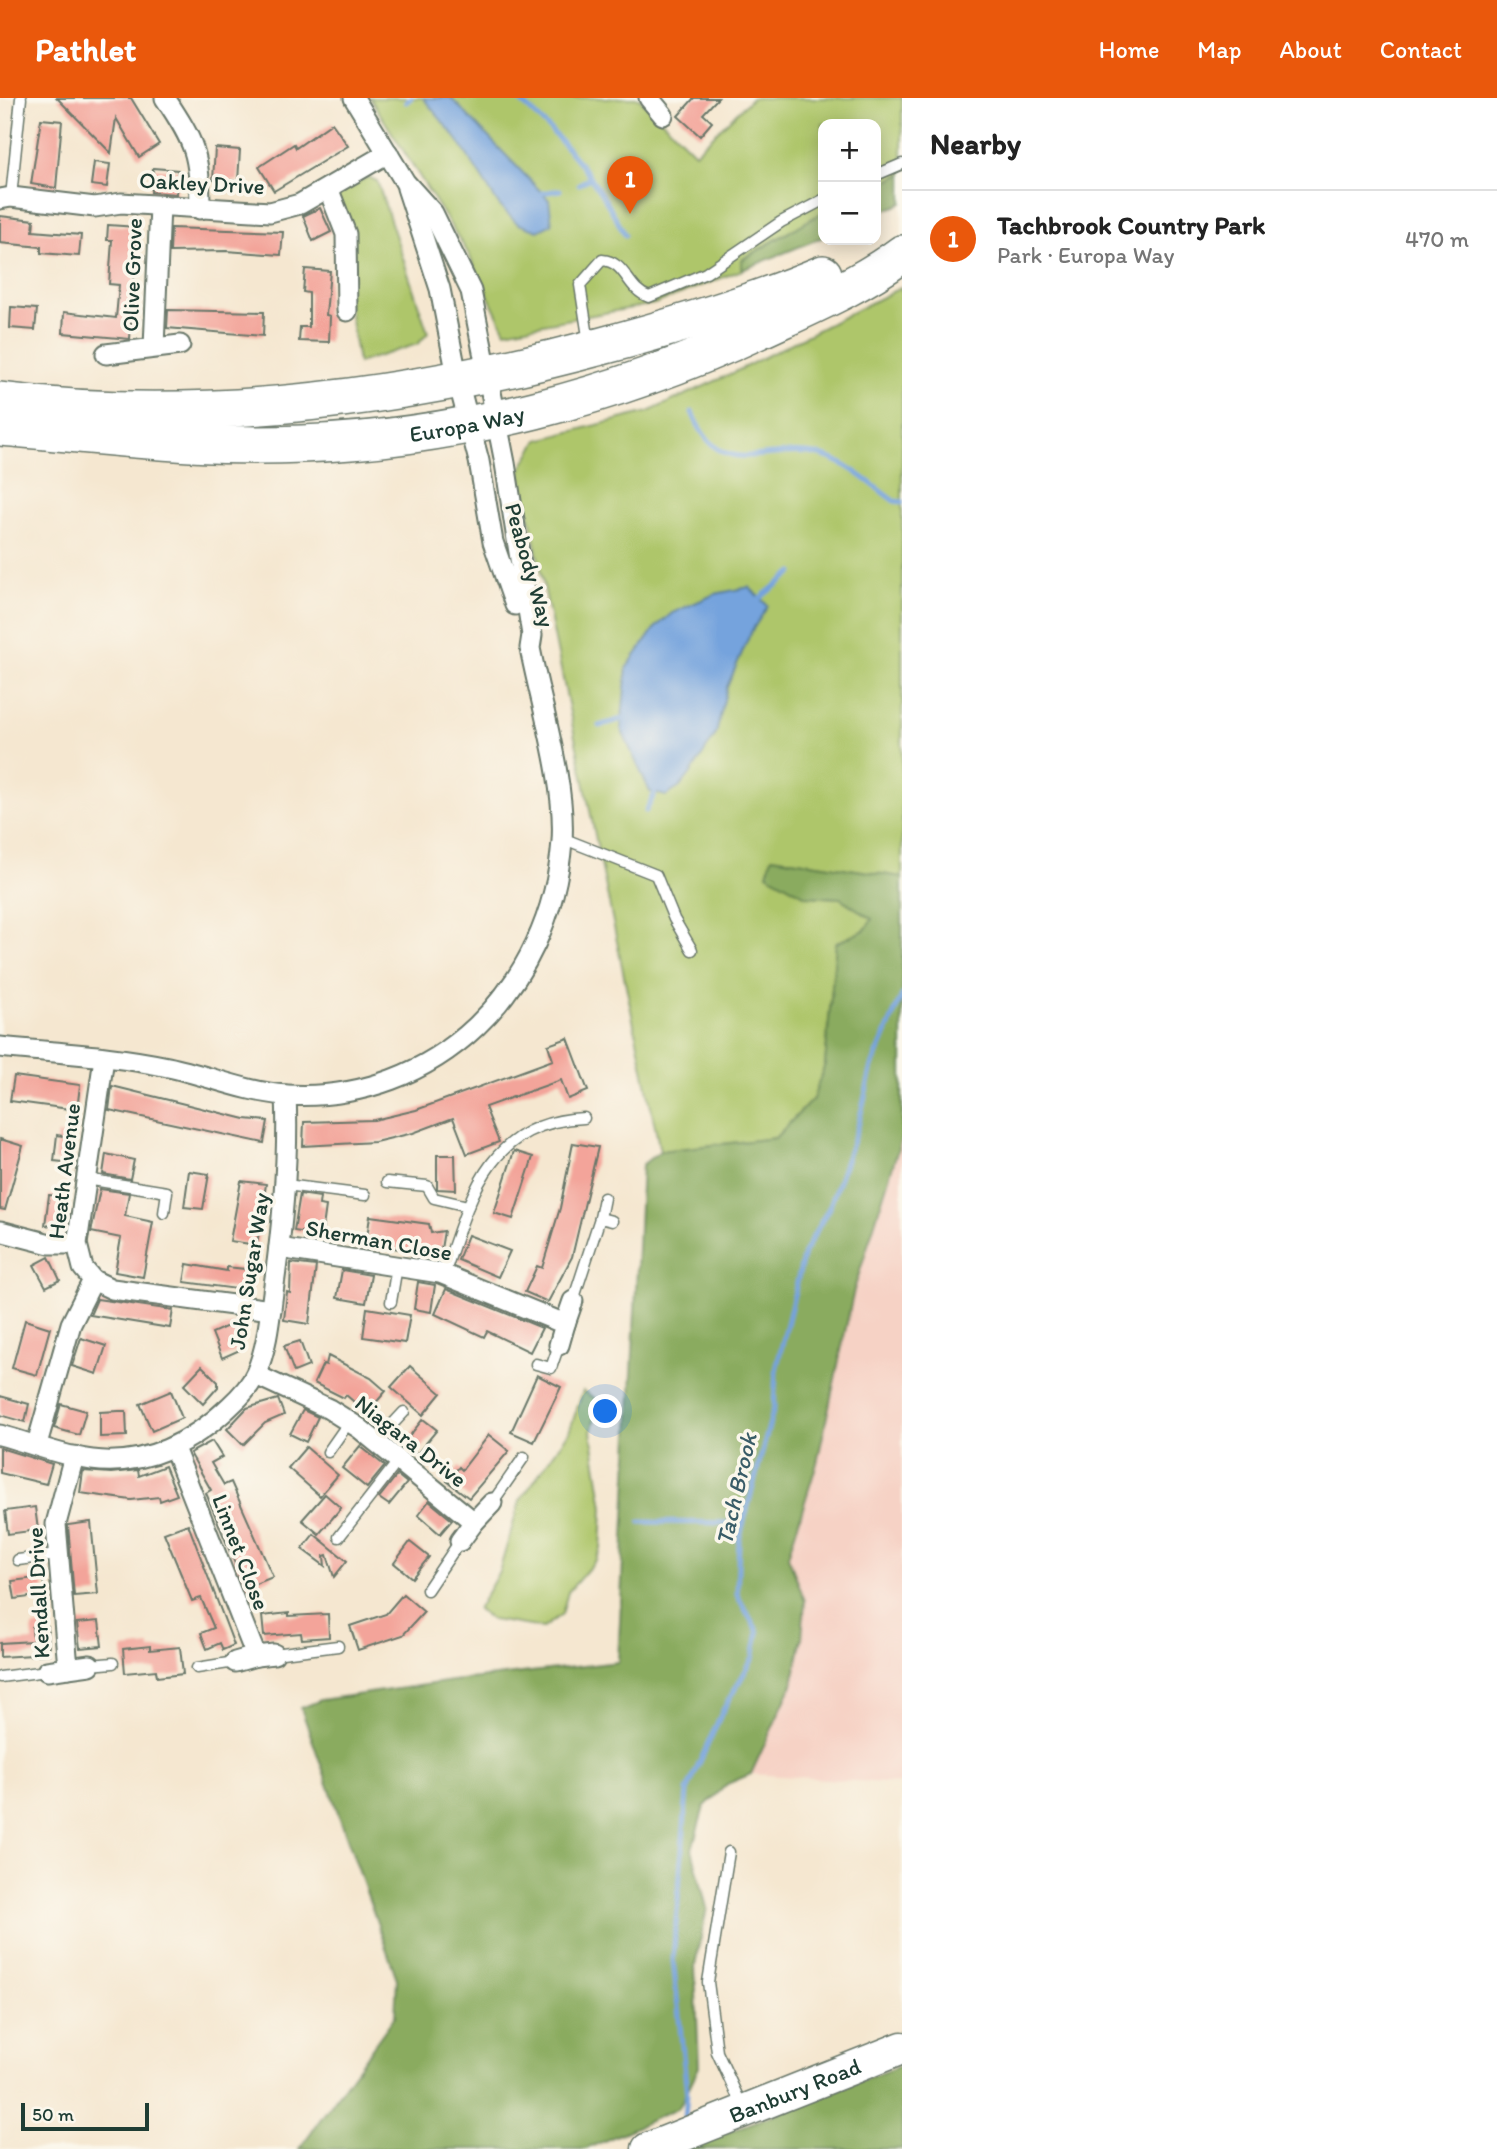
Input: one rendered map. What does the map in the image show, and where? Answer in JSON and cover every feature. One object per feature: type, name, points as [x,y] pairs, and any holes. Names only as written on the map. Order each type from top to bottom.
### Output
[{"type":"highway","name":"Europa Way","points":[[0,427],[253,445],[346,441],[478,400],[590,349],[745,305],[902,243]]},
{"type":"highway","name":"Europa Way","points":[[0,401],[122,409],[572,400],[666,370],[720,348],[861,280],[902,254]]},
{"type":"main road","name":"Banbury Road","points":[[648,2149],[902,2049]]},
{"type":"street","points":[[165,98],[195,148],[200,172],[200,209]]},
{"type":"street","name":"Peabody Way","points":[[354,98],[405,182],[433,213],[463,271],[477,314],[479,461],[493,542],[509,582],[522,636],[530,648]]},
{"type":"street","points":[[649,98],[663,115]]},
{"type":"street","name":"Oakley Drive","points":[[6,198],[95,207],[121,203],[270,212],[300,204],[388,153]]},
{"type":"street","name":"Peabody Way","points":[[405,182],[478,400],[532,635],[530,648]]},
{"type":"street","points":[[328,188],[346,234],[347,311]]},
{"type":"street","name":"Olive Grove","points":[[154,346],[160,206]]},
{"type":"street","name":"Olive Grove","points":[[106,354],[154,346],[180,345]]},
{"type":"street","points":[[0,1047],[172,1068],[234,1085],[286,1095],[325,1095],[390,1080],[427,1063],[465,1038],[513,983],[543,932],[556,891],[562,838],[559,788],[530,648]]},
{"type":"street","name":"Heath Avenue","points":[[93,1280],[83,1268],[77,1244],[104,1058]]},
{"type":"street","name":"John Sugar Way","points":[[0,1435],[93,1460],[115,1460],[174,1448],[215,1420],[256,1375],[271,1310],[286,1185],[286,1095]]},
{"type":"street","points":[[0,1231],[50,1244],[77,1244]]},
{"type":"street","name":"Sherman Close","points":[[279,1248],[444,1275],[565,1324]]},
{"type":"street","points":[[37,1444],[71,1324],[93,1280],[112,1289],[271,1310]]},
{"type":"street","points":[[559,1345],[573,1301]]},
{"type":"street","name":"Niagara Drive","points":[[256,1375],[349,1422],[474,1522]]},
{"type":"street","name":"Linnet Close","points":[[174,1448],[265,1655]]},
{"type":"street","name":"Kendall Drive","points":[[47,1671],[68,1668],[56,1524],[74,1456]]},
{"type":"street","points":[[460,1541],[492,1503]]},
{"type":"street","points":[[235,1662],[265,1655]]},
{"type":"street","points":[[68,1668],[90,1665]]},
{"type":"lane","points":[[6,198],[21,98]]},
{"type":"lane","points":[[881,173],[902,164]]},
{"type":"lane","points":[[590,349],[579,291],[583,278],[602,260],[614,261],[623,269],[638,293],[649,297],[706,273],[782,222],[818,203]]},
{"type":"lane","points":[[562,838],[656,875],[674,919],[692,950]]},
{"type":"lane","points":[[444,1275],[468,1206],[482,1178],[517,1137],[553,1121],[584,1118]]},
{"type":"lane","points":[[86,1179],[167,1192],[164,1213]]},
{"type":"lane","points":[[387,1182],[427,1186],[434,1198],[468,1206]]},
{"type":"lane","points":[[286,1185],[365,1195]]},
{"type":"lane","points":[[573,1301],[604,1198]]},
{"type":"lane","points":[[600,1218],[612,1221]]},
{"type":"lane","points":[[391,1302],[397,1266]]},
{"type":"lane","points":[[536,1364],[551,1368],[559,1345]]},
{"type":"lane","points":[[376,1443],[404,1412]]},
{"type":"lane","points":[[328,1452],[349,1422]]},
{"type":"lane","points":[[492,1503],[524,1457]]},
{"type":"lane","points":[[339,1537],[398,1460]]},
{"type":"lane","points":[[427,1590],[460,1541]]},
{"type":"lane","points":[[19,1560],[57,1555]]},
{"type":"lane","points":[[265,1655],[338,1646]]},
{"type":"lane","points":[[197,1668],[235,1662]]},
{"type":"lane","points":[[90,1665],[113,1663]]},
{"type":"lane","points":[[0,1676],[47,1671]]},
{"type":"lane","points":[[729,1852],[708,1982],[717,2052],[744,2110]]},
{"type":"shaded area","points":[[902,1136],[902,1784],[751,1774],[792,1685],[802,1638],[805,1601],[787,1556],[817,1463],[854,1290]]},
{"type":"green space","points":[[370,98],[639,98],[695,153],[752,98],[902,98],[902,174],[881,184],[881,119],[818,119],[818,215],[742,259],[742,270],[654,304],[505,331],[468,253]]},
{"type":"green space","points":[[902,174],[902,203],[881,212],[881,184]]},
{"type":"green space","points":[[368,177],[377,181],[428,333],[418,344],[358,363],[336,226],[326,196]]},
{"type":"green space","points":[[818,215],[818,239],[742,270],[742,260]]},
{"type":"green space","points":[[902,287],[902,877],[772,857],[767,874],[806,896],[840,898],[872,919],[865,930],[836,943],[825,1064],[813,1099],[775,1138],[660,1151],[520,470],[538,440],[648,412],[735,372]]},
{"type":"green space","points":[[772,857],[902,877],[902,1136],[854,1290],[817,1463],[788,1556],[805,1601],[802,1638],[792,1685],[751,1774],[727,1784],[704,1807],[692,1849],[707,1908],[695,1966],[699,2067],[679,2108],[586,2149],[299,2149],[395,2016],[397,1979],[301,1708],[321,1700],[452,1681],[618,1662],[642,1165],[660,1151],[775,1138],[813,1099],[825,1064],[836,943],[865,930],[872,919],[840,898],[806,896],[767,874]]},
{"type":"green space","points":[[583,1391],[599,1401],[591,1432],[603,1507],[601,1549],[596,1560],[568,1592],[562,1614],[543,1628],[492,1620],[477,1610],[499,1572],[520,1501],[569,1432]]},
{"type":"green space","points":[[902,2065],[902,2149],[684,2149]]},
{"type":"water","points":[[423,98],[451,98],[549,200],[552,224],[538,231],[518,224],[499,205],[457,139]]},
{"type":"water","points":[[749,587],[768,606],[751,632],[727,687],[716,734],[680,787],[666,796],[650,792],[621,729],[627,667],[655,628],[672,613],[715,594]]},
{"type":"building","points":[[57,98],[131,98],[159,144],[139,157],[116,118],[111,153]]},
{"type":"building","points":[[694,98],[718,98],[703,114],[712,122],[700,136],[678,116]]},
{"type":"building","points":[[41,119],[62,121],[56,188],[31,184]]},
{"type":"building","points":[[332,123],[348,146],[274,191],[259,167],[294,144],[296,148]]},
{"type":"building","points":[[215,148],[240,150],[238,181],[213,180]]},
{"type":"building","points":[[94,162],[110,164],[107,187],[91,185]]},
{"type":"building","points":[[153,168],[178,170],[176,194],[151,192]]},
{"type":"building","points":[[320,208],[331,232],[313,241],[303,216]]},
{"type":"building","points":[[0,216],[34,220],[33,231],[81,235],[79,256],[41,253],[41,247],[0,243]]},
{"type":"building","points":[[108,225],[137,227],[130,339],[63,333],[64,312],[116,318],[119,285],[109,284],[112,240],[107,240]]},
{"type":"building","points":[[171,228],[283,232],[281,255],[226,251],[170,252]]},
{"type":"building","points":[[305,269],[330,271],[326,315],[330,316],[329,342],[299,341],[300,327],[309,327],[309,293],[303,292]]},
{"type":"building","points":[[11,307],[37,309],[35,330],[10,328]]},
{"type":"building","points":[[168,310],[264,312],[263,336],[167,328]]},
{"type":"building","points":[[568,1038],[588,1091],[568,1099],[561,1080],[485,1107],[499,1142],[467,1154],[453,1118],[413,1133],[375,1142],[303,1146],[304,1122],[374,1120],[416,1110],[553,1060],[548,1045]]},
{"type":"building","points":[[14,1076],[80,1085],[77,1110],[10,1101]]},
{"type":"building","points":[[112,1086],[245,1119],[268,1121],[264,1143],[109,1110]]},
{"type":"building","points":[[57,1135],[75,1138],[72,1163],[54,1161]]},
{"type":"building","points":[[0,1139],[23,1146],[5,1210],[0,1209]]},
{"type":"building","points":[[573,1143],[598,1147],[572,1257],[548,1302],[525,1292],[537,1266],[542,1268],[560,1208]]},
{"type":"building","points":[[514,1151],[533,1157],[513,1219],[494,1213]]},
{"type":"building","points":[[106,1154],[134,1160],[130,1179],[103,1174]]},
{"type":"building","points":[[437,1155],[455,1155],[456,1190],[437,1189]]},
{"type":"building","points":[[189,1171],[209,1174],[203,1209],[184,1207]]},
{"type":"building","points":[[241,1181],[266,1184],[257,1245],[230,1241]]},
{"type":"building","points":[[100,1189],[129,1193],[125,1216],[153,1222],[143,1277],[115,1272],[121,1238],[91,1232]]},
{"type":"building","points":[[300,1194],[320,1197],[319,1205],[326,1206],[322,1235],[294,1231]]},
{"type":"building","points":[[49,1195],[67,1197],[63,1228],[45,1225]]},
{"type":"building","points":[[370,1216],[429,1224],[431,1233],[444,1231],[440,1255],[366,1244]]},
{"type":"building","points":[[468,1235],[510,1251],[498,1277],[458,1260]]},
{"type":"building","points":[[49,1257],[60,1280],[46,1287],[34,1265]]},
{"type":"building","points":[[291,1263],[316,1266],[309,1324],[284,1320],[287,1292],[290,1293]]},
{"type":"building","points":[[187,1264],[227,1271],[227,1267],[254,1270],[251,1291],[184,1282]]},
{"type":"building","points":[[342,1270],[371,1275],[366,1303],[337,1298]]},
{"type":"building","points":[[418,1282],[435,1285],[431,1312],[414,1309]]},
{"type":"building","points":[[446,1289],[542,1328],[530,1352],[487,1331],[484,1337],[435,1314]]},
{"type":"building","points":[[97,1299],[173,1310],[170,1328],[90,1315]]},
{"type":"building","points":[[367,1308],[410,1315],[405,1343],[363,1337]]},
{"type":"building","points":[[25,1320],[50,1328],[37,1375],[12,1368]]},
{"type":"building","points":[[232,1324],[242,1349],[222,1358],[212,1333]]},
{"type":"building","points":[[81,1338],[106,1346],[97,1374],[72,1366]]},
{"type":"building","points":[[300,1341],[309,1366],[294,1372],[284,1346]]},
{"type":"building","points":[[328,1356],[371,1378],[386,1391],[367,1413],[346,1395],[344,1398],[314,1383],[323,1364],[326,1365]]},
{"type":"building","points":[[202,1366],[218,1382],[218,1387],[203,1404],[184,1385]]},
{"type":"building","points":[[410,1366],[441,1393],[423,1415],[391,1387]]},
{"type":"building","points":[[537,1375],[561,1387],[534,1442],[511,1432]]},
{"type":"building","points":[[171,1391],[182,1418],[152,1431],[140,1404]]},
{"type":"building","points":[[0,1396],[29,1404],[25,1422],[0,1415]]},
{"type":"building","points":[[278,1399],[284,1415],[265,1423],[243,1445],[227,1429],[247,1408]]},
{"type":"building","points":[[61,1404],[86,1411],[79,1435],[54,1428]]},
{"type":"building","points":[[303,1410],[318,1417],[306,1442],[290,1434]]},
{"type":"building","points":[[126,1411],[127,1436],[100,1437],[100,1412]]},
{"type":"building","points":[[423,1419],[437,1430],[417,1454],[404,1443]]},
{"type":"building","points":[[489,1435],[509,1451],[469,1498],[447,1481],[459,1467],[462,1470]]},
{"type":"building","points":[[212,1441],[222,1457],[211,1463],[224,1485],[231,1482],[273,1577],[245,1588],[206,1493],[211,1490],[190,1453]]},
{"type":"building","points":[[360,1446],[385,1466],[367,1488],[342,1468]]},
{"type":"building","points":[[306,1447],[338,1475],[320,1496],[288,1468]]},
{"type":"building","points":[[0,1448],[52,1464],[46,1484],[0,1473]]},
{"type":"building","points":[[165,1466],[177,1495],[160,1501],[159,1497],[131,1500],[80,1493],[83,1471],[111,1473],[138,1470],[139,1476]]},
{"type":"building","points":[[397,1475],[407,1483],[389,1505],[379,1498]]},
{"type":"building","points":[[325,1494],[341,1508],[319,1534],[302,1520]]},
{"type":"building","points":[[429,1501],[452,1520],[440,1534],[418,1515]]},
{"type":"building","points":[[35,1507],[38,1530],[8,1534],[5,1511]]},
{"type":"building","points":[[91,1522],[98,1594],[74,1596],[68,1525]]},
{"type":"building","points":[[188,1524],[234,1645],[223,1650],[220,1643],[207,1649],[201,1633],[214,1628],[201,1598],[192,1601],[164,1533]]},
{"type":"building","points":[[314,1534],[347,1561],[334,1577],[327,1555],[324,1556],[325,1566],[302,1549]]},
{"type":"building","points":[[410,1542],[429,1557],[412,1578],[394,1563]]},
{"type":"building","points":[[43,1577],[45,1595],[15,1599],[12,1581]]},
{"type":"building","points":[[403,1594],[424,1612],[403,1635],[358,1650],[350,1626],[386,1614]]},
{"type":"building","points":[[289,1613],[289,1616],[328,1614],[329,1637],[302,1639],[301,1633],[264,1636],[262,1616]]},
{"type":"building","points":[[99,1621],[102,1646],[80,1648],[77,1623]]},
{"type":"building","points":[[48,1626],[49,1654],[0,1657],[0,1643],[33,1641],[32,1627]]},
{"type":"building","points":[[150,1646],[150,1650],[180,1647],[183,1674],[157,1677],[156,1670],[125,1673],[123,1649]]},
{"type":"waterway","points":[[406,102],[411,98]]},
{"type":"waterway","points":[[517,98],[549,128],[578,161],[625,235]]},
{"type":"waterway","points":[[579,184],[590,178]]},
{"type":"waterway","points":[[542,193],[560,190]]},
{"type":"waterway","points":[[692,412],[703,434],[716,447],[729,454],[743,456],[795,453],[826,457],[857,473],[894,501],[902,502]]},
{"type":"waterway","points":[[760,598],[793,572]]},
{"type":"waterway","points":[[599,726],[622,719]]},
{"type":"waterway","points":[[646,811],[655,793]]},
{"type":"waterway","name":"Tach Brook","points":[[685,2118],[687,2093],[673,1959],[687,1791],[723,1710],[753,1658],[758,1632],[737,1595],[739,1540],[774,1407],[776,1370],[804,1253],[830,1206],[858,1126],[872,1066],[902,995]]},
{"type":"waterway","points":[[640,1522],[743,1523]]},
{"type":"place","name":"Tachbrook Country Park","points":[[630,214]]}]
